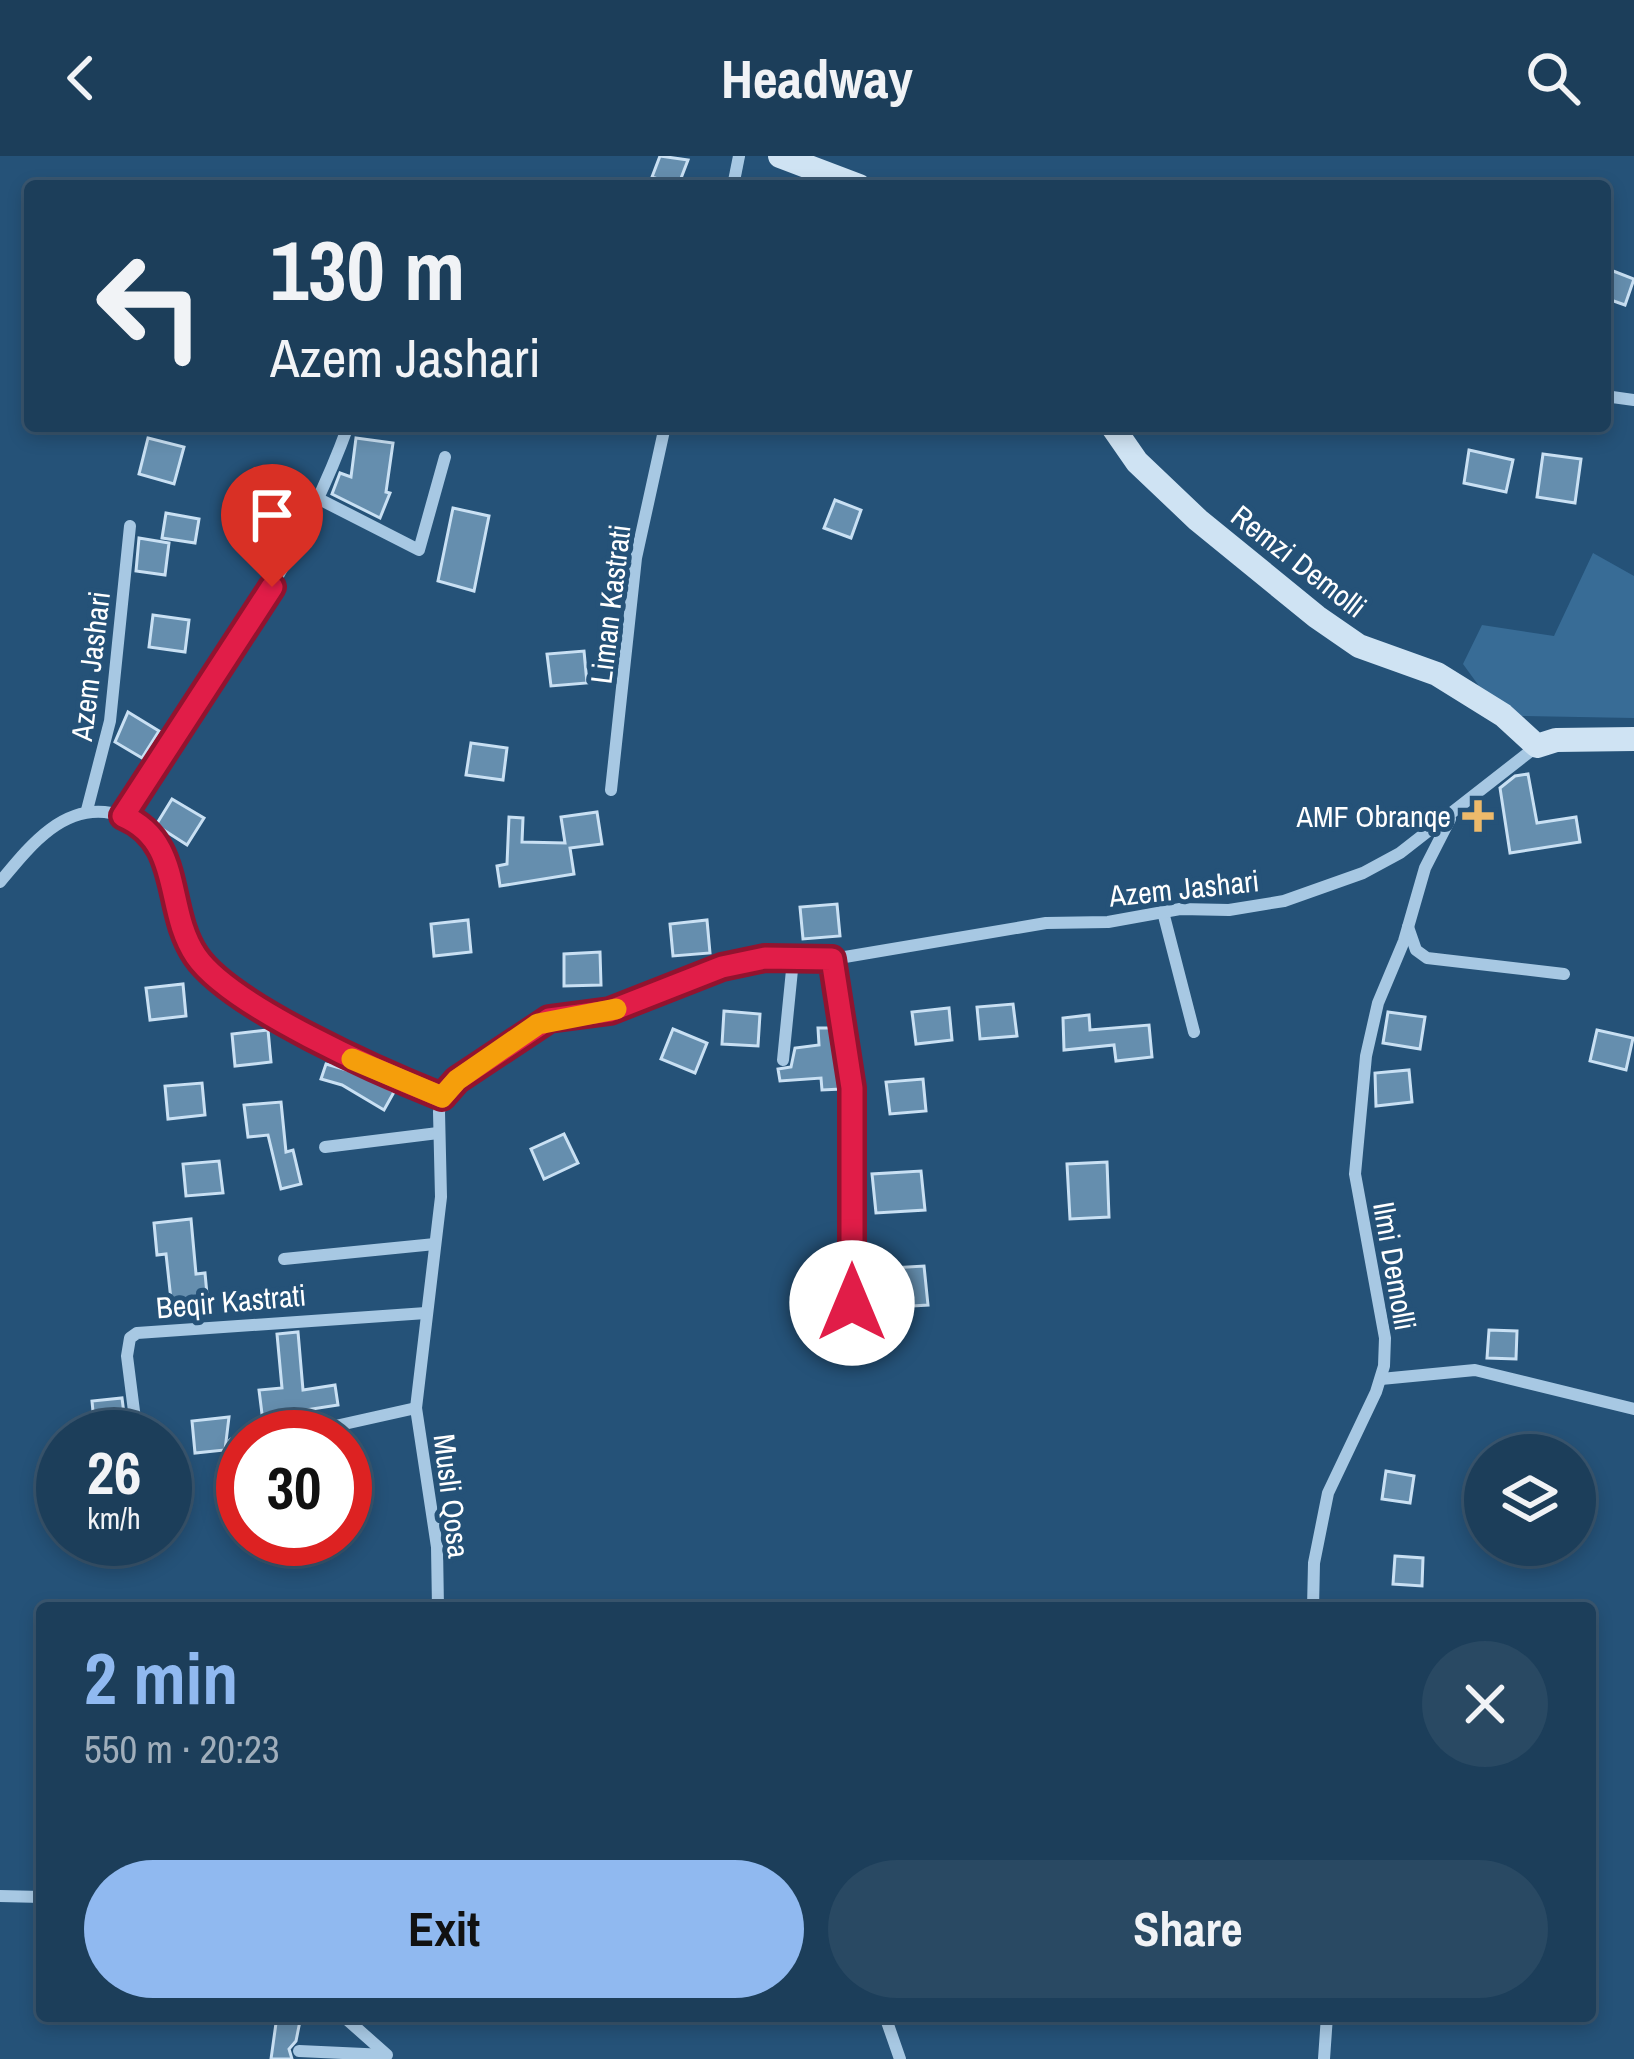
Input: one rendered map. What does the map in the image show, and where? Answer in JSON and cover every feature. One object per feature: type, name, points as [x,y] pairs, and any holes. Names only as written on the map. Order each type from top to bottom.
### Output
[{"type":"street","points":[[780,156],[843,180]]},
{"type":"street","points":[[123,816],[193,713],[322,500],[345,432]]},
{"type":"street","name":"Liman Kastrati","points":[[611,790],[636,558],[663,432]]},
{"type":"street","name":"Remzi Demolli","points":[[1116,432],[1137,462],[1198,520],[1317,617],[1359,646],[1437,674],[1503,715],[1537,746]]},
{"type":"street","points":[[322,500],[419,550],[445,457]]},
{"type":"street","name":"Azem Jashari","points":[[87,810],[110,722],[130,526]]},
{"type":"street","points":[[1537,746],[1556,740],[1634,739]]},
{"type":"street","name":"Azem Jashari","points":[[442,1097],[457,1080],[549,1019],[610,1011],[722,967],[765,958],[832,959],[1046,923],[1108,922],[1162,912],[1257,907],[1338,883],[1400,853],[1537,746]]},
{"type":"street","points":[[0,881],[47,832],[87,810],[123,816],[157,839],[196,956],[216,975],[365,1066],[442,1097],[438,1133],[441,1197],[426,1313]]},
{"type":"street","name":"Ilmi Demolli","points":[[1313,1602],[1328,1493],[1381,1379],[1384,1338],[1359,1202],[1355,1146],[1371,1029],[1425,868],[1454,813]]},
{"type":"street","points":[[1162,912],[1194,1032]]},
{"type":"street","points":[[1408,926],[1416,950],[1427,958],[1564,974]]},
{"type":"street","points":[[832,959],[852,1088],[852,1303]]},
{"type":"street","points":[[783,1060],[793,960]]},
{"type":"street","points":[[325,1147],[438,1133]]},
{"type":"street","name":"Beqir Kastrati","points":[[284,1259],[435,1244]]},
{"type":"street","name":"Beqir Kastrati","points":[[134,1410],[127,1356],[130,1338],[137,1333],[426,1313]]},
{"type":"street","name":"Musli Qosa","points":[[426,1313],[416,1408],[437,1547],[438,1602]]},
{"type":"street","points":[[1381,1379],[1474,1370],[1634,1409]]},
{"type":"street","points":[[372,1418],[416,1408]]},
{"type":"street","points":[[0,1896],[36,1897]]},
{"type":"street","points":[[350,2022],[388,2057]]},
{"type":"street","points":[[887,2022],[901,2059]]},
{"type":"street","points":[[1324,2059],[1327,2022]]},
{"type":"street","points":[[299,2051],[388,2057]]},
{"type":"shaded area","points":[[1593,553],[1634,576],[1634,718],[1519,716],[1479,686],[1463,664],[1482,625],[1554,636]]},
{"type":"building","points":[[660,156],[688,160],[680,180],[652,177]]},
{"type":"building","points":[[1611,270],[1634,279],[1625,305],[1611,300]]},
{"type":"building","points":[[148,438],[184,447],[174,484],[139,474]]},
{"type":"building","points":[[356,438],[393,443],[386,492],[390,493],[380,518],[332,494],[340,473],[351,477]]},
{"type":"building","points":[[1469,450],[1513,460],[1506,492],[1464,483]]},
{"type":"building","points":[[1543,454],[1581,459],[1575,503],[1537,497]]},
{"type":"building","points":[[835,500],[861,510],[851,538],[824,528]]},
{"type":"building","points":[[453,508],[489,516],[474,591],[438,581]]},
{"type":"building","points":[[166,513],[199,519],[195,543],[162,538]]},
{"type":"building","points":[[139,538],[169,543],[165,575],[136,571]]},
{"type":"building","points":[[153,615],[189,620],[185,652],[149,647]]},
{"type":"building","points":[[584,651],[587,683],[551,686],[547,654]]},
{"type":"building","points":[[128,712],[159,731],[142,758],[115,742]]},
{"type":"building","points":[[471,743],[507,748],[503,780],[466,775]]},
{"type":"building","points":[[1528,774],[1537,823],[1576,817],[1580,842],[1510,853],[1500,788],[1515,776]]},
{"type":"building","points":[[172,799],[204,818],[187,845],[156,825]]},
{"type":"building","points":[[597,812],[602,844],[570,848],[574,874],[500,886],[497,866],[507,864],[509,817],[523,818],[522,842],[565,843],[561,817]]},
{"type":"building","points":[[837,904],[840,936],[803,939],[800,907]]},
{"type":"building","points":[[468,920],[471,952],[434,956],[431,924]]},
{"type":"building","points":[[707,920],[710,953],[673,956],[670,924]]},
{"type":"building","points":[[600,952],[601,985],[564,986],[564,954]]},
{"type":"building","points":[[183,984],[186,1016],[150,1020],[146,988]]},
{"type":"building","points":[[1013,1004],[1017,1036],[980,1039],[977,1007]]},
{"type":"building","points":[[949,1008],[952,1040],[916,1044],[912,1012]]},
{"type":"building","points":[[724,1011],[760,1014],[758,1046],[722,1044]]},
{"type":"building","points":[[1388,1012],[1425,1017],[1420,1049],[1383,1043]]},
{"type":"building","points":[[1089,1015],[1090,1030],[1149,1025],[1152,1057],[1116,1061],[1114,1045],[1064,1050],[1063,1018]]},
{"type":"building","points":[[818,1028],[833,1028],[841,1089],[822,1090],[821,1078],[780,1081],[778,1069],[791,1067],[795,1048],[819,1045]]},
{"type":"building","points":[[673,1029],[707,1043],[695,1073],[661,1059]]},
{"type":"building","points":[[268,1030],[271,1062],[235,1066],[232,1034]]},
{"type":"building","points":[[1597,1030],[1633,1038],[1626,1070],[1590,1061]]},
{"type":"building","points":[[326,1064],[361,1074],[394,1092],[384,1110],[342,1085],[321,1079]]},
{"type":"building","points":[[1409,1070],[1412,1102],[1376,1106],[1375,1073]]},
{"type":"building","points":[[923,1079],[926,1111],[890,1114],[886,1082]]},
{"type":"building","points":[[202,1083],[205,1115],[168,1119],[165,1086]]},
{"type":"building","points":[[281,1102],[286,1152],[293,1150],[301,1184],[281,1189],[268,1135],[248,1137],[244,1105]]},
{"type":"building","points":[[564,1134],[578,1163],[544,1179],[531,1149]]},
{"type":"building","points":[[219,1161],[223,1193],[186,1196],[183,1164]]},
{"type":"building","points":[[1107,1162],[1109,1217],[1070,1219],[1067,1164]]},
{"type":"building","points":[[921,1171],[925,1210],[876,1213],[872,1174]]},
{"type":"building","points":[[191,1219],[196,1274],[205,1273],[208,1305],[172,1309],[166,1254],[157,1255],[154,1223]]},
{"type":"building","points":[[924,1266],[928,1305],[879,1308],[875,1269]]},
{"type":"building","points":[[1489,1330],[1517,1331],[1516,1359],[1487,1358]]},
{"type":"building","points":[[298,1332],[303,1390],[335,1385],[338,1405],[262,1410],[259,1390],[282,1388],[277,1334]]},
{"type":"building","points":[[122,1398],[124,1410],[93,1410],[92,1401]]},
{"type":"building","points":[[216,1418],[216,1451],[195,1453],[192,1421]]},
{"type":"building","points":[[1386,1471],[1414,1476],[1410,1503],[1382,1499]]},
{"type":"building","points":[[1395,1556],[1423,1558],[1422,1586],[1393,1584]]},
{"type":"building","points":[[276,2022],[300,2022],[289,2049],[292,2059],[271,2059]]},
{"type":"slow traffic","points":[[352,1059],[442,1097],[457,1080],[538,1024],[616,1009]]},
{"type":"place","name":"AMF Obranqe","points":[[1478,816]]},
{"type":"route","points":[[272,587],[123,816],[157,839],[196,956],[226,984],[270,1012],[365,1066],[442,1097],[457,1080],[549,1019],[610,1011],[722,967],[765,958],[832,959],[852,1088],[852,1303]]}]
